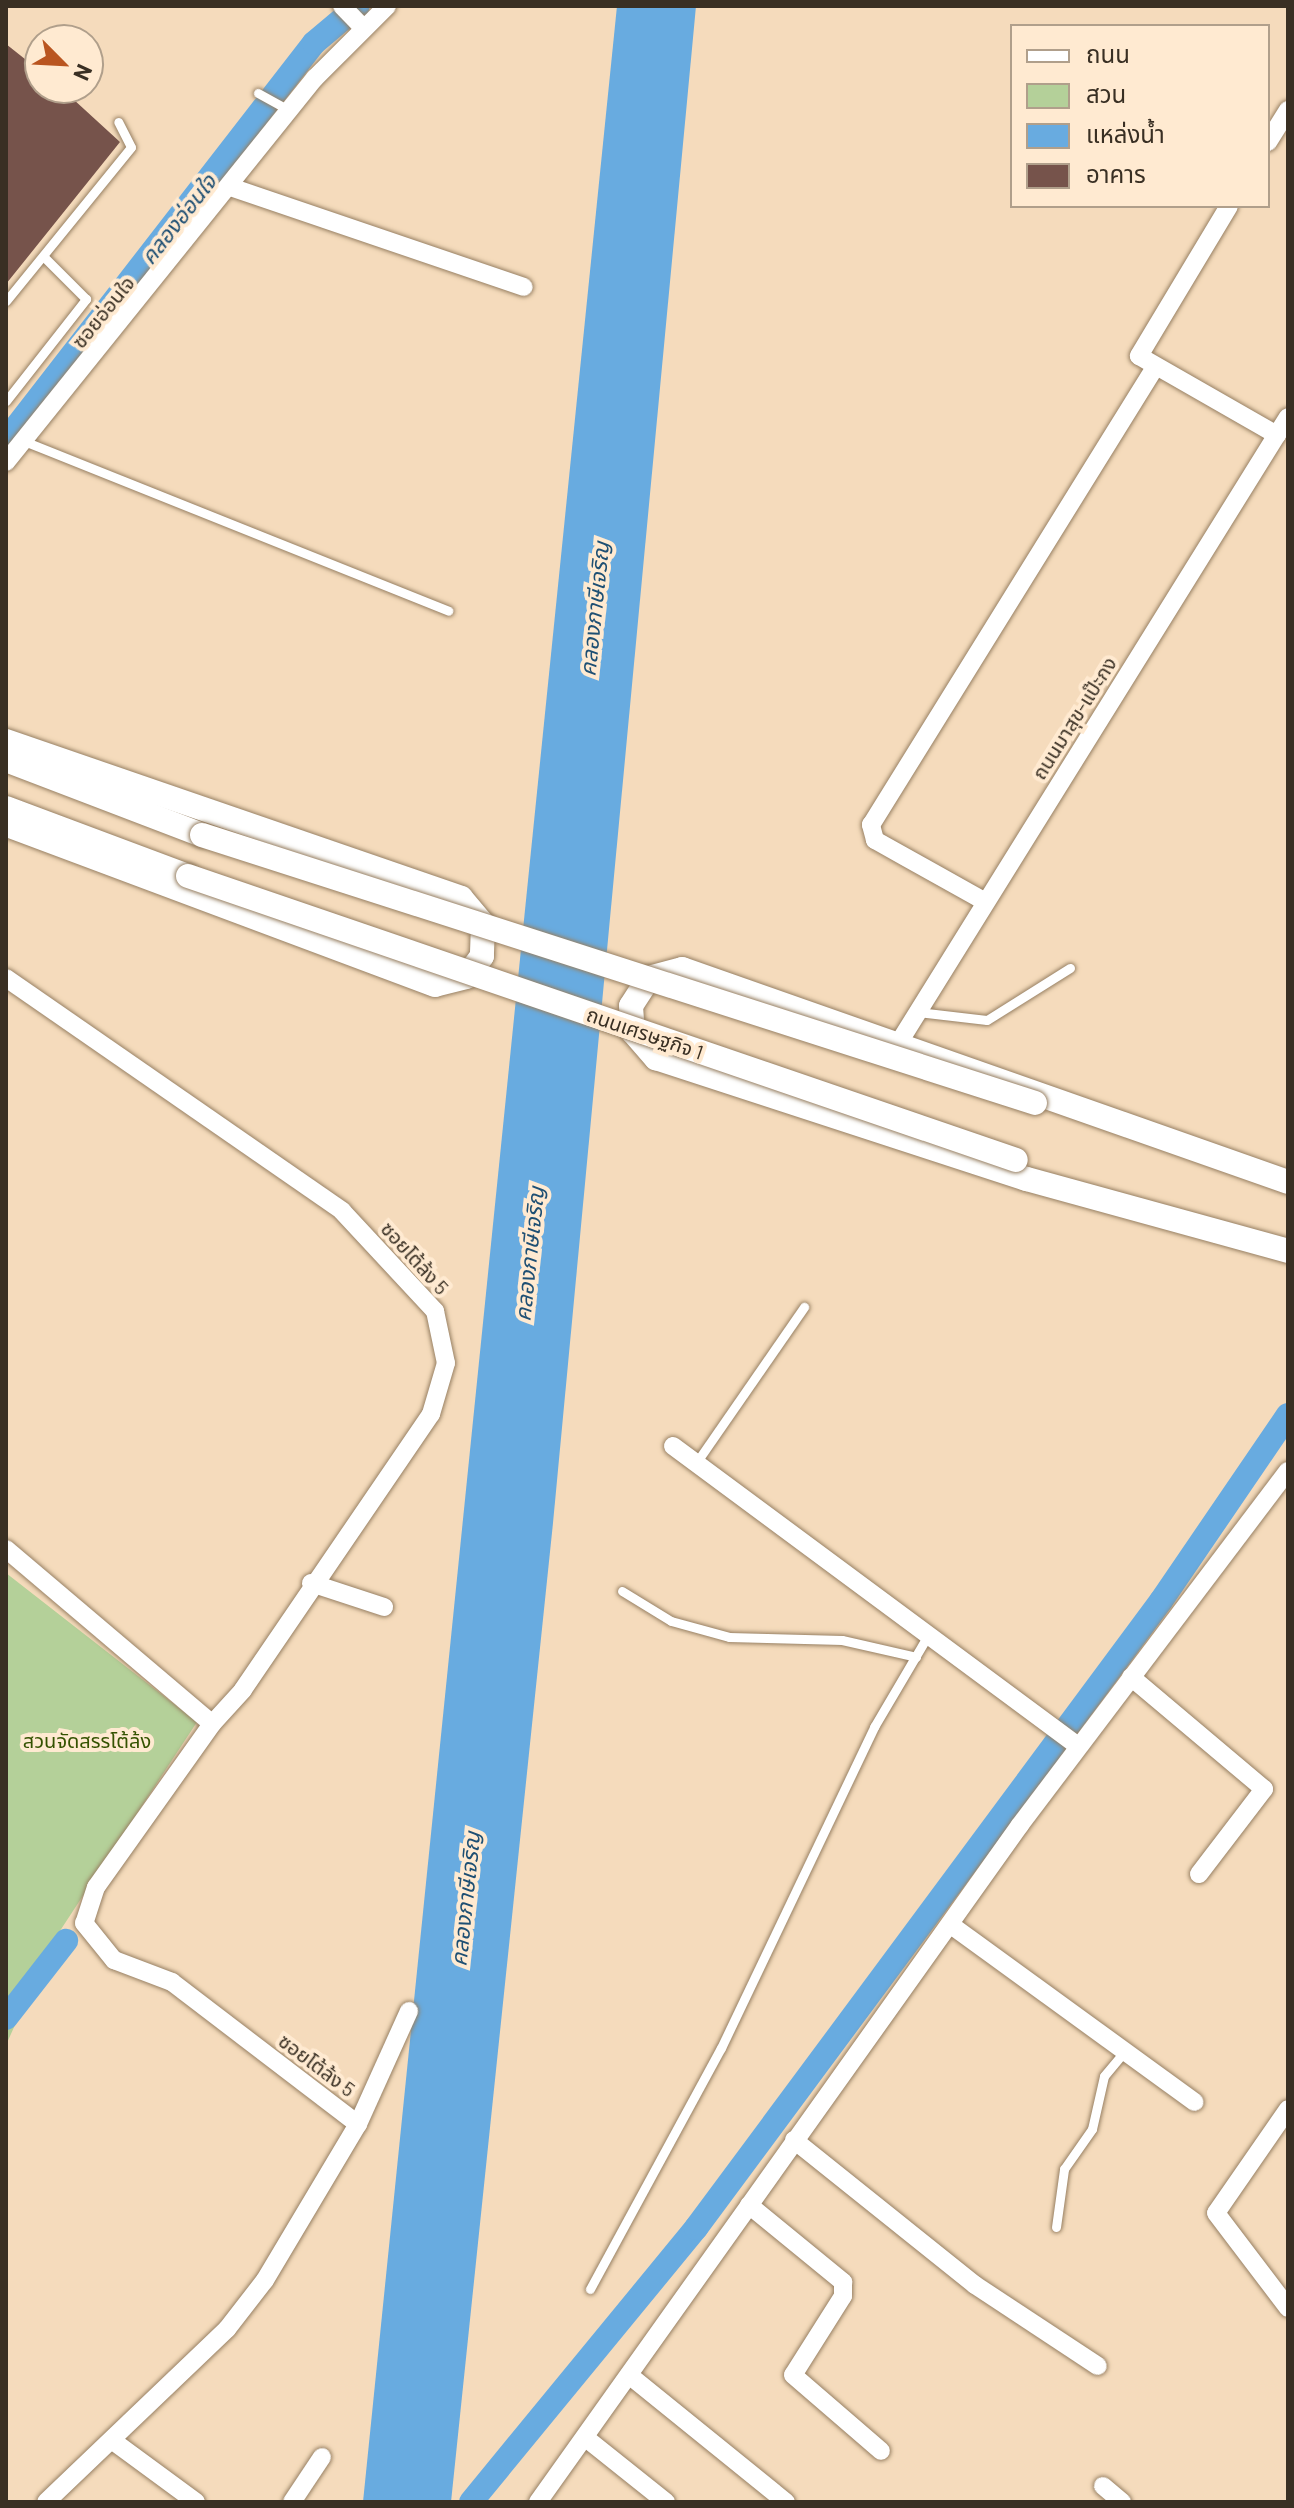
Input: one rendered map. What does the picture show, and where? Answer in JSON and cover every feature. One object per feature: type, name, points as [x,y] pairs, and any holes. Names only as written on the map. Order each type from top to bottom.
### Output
[{"type":"main road","points":[[6,741],[461,898],[483,924],[482,956],[466,977],[435,985],[6,825]]},
{"type":"main road","points":[[6,760],[202,835],[1288,1183]]},
{"type":"main road","name":"ถนนเศรษฐกิจ 1","points":[[6,808],[188,876],[1016,1160],[1288,1249]]},
{"type":"main road","points":[[1288,1183],[682,969],[649,978],[630,1017],[640,1045],[656,1058],[1027,1179],[1288,1249]]},
{"type":"street","name":"ซอยอ่อนใจ","points":[[6,462],[233,188],[286,108],[353,18],[387,6]]},
{"type":"street","points":[[1270,139],[1288,110]]},
{"type":"street","points":[[233,188],[524,287]]},
{"type":"street","points":[[1228,208],[1139,352],[1154,369],[1277,435]]},
{"type":"street","points":[[984,901],[875,840],[871,825],[1154,369]]},
{"type":"street","name":"ถนนมาสุข-แป๊ะกง","points":[[898,1044],[984,901],[1288,417]]},
{"type":"street","name":"ซอยโต้ล้ง 5","points":[[6,978],[342,1211],[435,1311],[446,1363],[431,1414],[311,1583],[243,1690],[212,1724],[96,1887],[84,1923],[88,1936],[114,1960],[172,1982],[358,2124],[256,2292],[113,2441],[46,2502]]},
{"type":"street","points":[[673,1446],[1078,1746]]},
{"type":"street","points":[[538,2502],[587,2439],[794,2140],[1078,1746],[1288,1471]]},
{"type":"street","points":[[6,1549],[212,1724]]},
{"type":"street","points":[[311,1583],[384,1607]]},
{"type":"street","points":[[1131,1677],[1264,1789],[1199,1874]]},
{"type":"street","points":[[951,1925],[1195,2102]]},
{"type":"street","points":[[358,2124],[409,2011]]},
{"type":"street","points":[[1288,2109],[1216,2213],[1288,2308]]},
{"type":"street","points":[[794,2140],[975,2285],[1098,2366]]},
{"type":"street","points":[[749,2205],[843,2282],[843,2296],[793,2375],[881,2451]]},
{"type":"street","points":[[629,2375],[786,2502]]},
{"type":"street","points":[[587,2439],[666,2502]]},
{"type":"street","points":[[113,2441],[196,2502]]},
{"type":"street","points":[[292,2502],[322,2457]]},
{"type":"street","points":[[1103,2486],[1122,2502]]},
{"type":"lane","points":[[258,93],[286,108]]},
{"type":"lane","points":[[6,301],[131,147],[118,122]]},
{"type":"lane","points":[[6,401],[86,299],[44,257]]},
{"type":"lane","points":[[24,441],[448,611]]},
{"type":"lane","points":[[918,1012],[963,1023],[987,1020],[1070,968]]},
{"type":"lane","points":[[696,1463],[804,1307]]},
{"type":"lane","points":[[622,1591],[671,1621],[729,1637],[842,1640],[916,1657]]},
{"type":"lane","points":[[590,2289],[721,2048],[874,1727],[927,1637]]},
{"type":"lane","points":[[1056,2227],[1064,2169],[1092,2129],[1104,2076],[1125,2051]]},
{"type":"green space","name":"สวนจัดสรรโต้ล้ง","points":[[6,1573],[197,1722],[52,1943],[6,2045]]},
{"type":"water","name":"คลองภาษีเจริญ","points":[[617,6],[696,6],[553,1523],[451,2502],[363,2502]]},
{"type":"building","points":[[6,44],[24,58],[24,104],[78,104],[120,142],[6,284]]},
{"type":"waterway","name":"คลองอ่อนใจ","points":[[6,440],[314,43],[358,6]]},
{"type":"waterway","points":[[471,2502],[696,2228],[1161,1601],[1288,1415]]},
{"type":"waterway","points":[[6,2018],[66,1941]]}]
